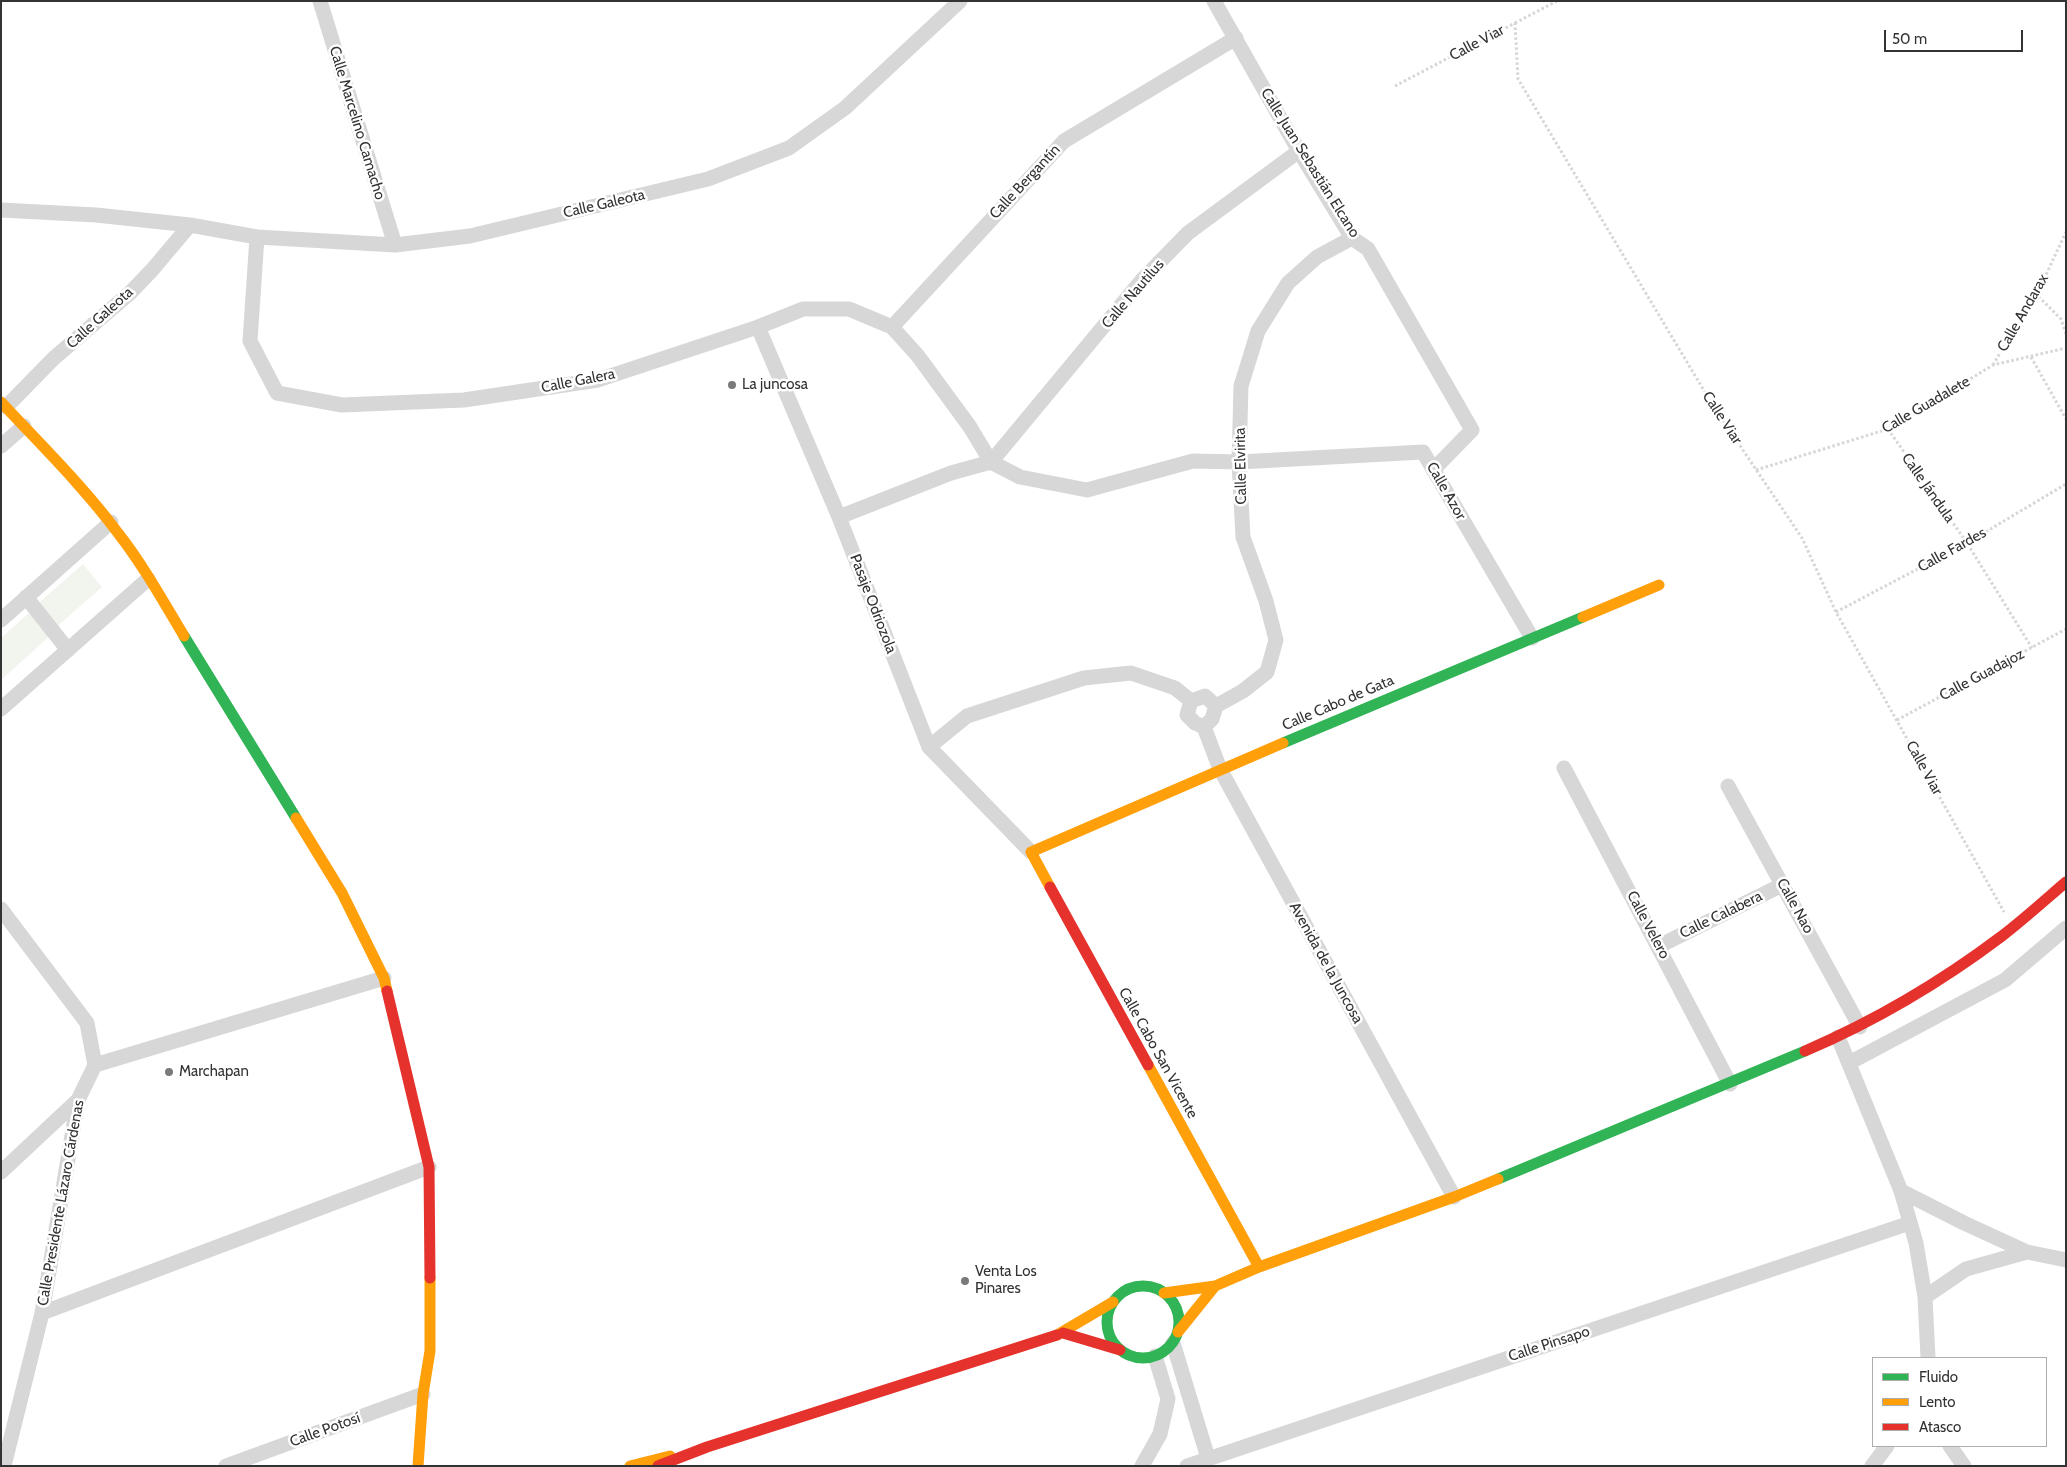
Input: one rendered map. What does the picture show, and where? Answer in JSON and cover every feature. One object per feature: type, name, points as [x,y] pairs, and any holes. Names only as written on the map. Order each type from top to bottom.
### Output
[{"type":"street","name":"Calle Marcelino Camacho","points":[[320,1],[394,245]]},
{"type":"street","name":"Calle Galeota","points":[[1,210],[96,215],[190,225],[256,237],[394,245],[470,236],[708,179],[790,148],[845,108],[960,1]]},
{"type":"street","name":"Calle Juan Sebastián Elcano","points":[[1214,1],[1299,151],[1352,238],[1368,249],[1472,430],[1433,470]]},
{"type":"street","name":"Calle Bergantín","points":[[892,327],[1064,140],[1236,38]]},
{"type":"street","name":"Calle Nautilus","points":[[991,462],[1155,266],[1188,233],[1299,151]]},
{"type":"street","name":"Calle Galeota","points":[[4,404],[130,293],[190,225]]},
{"type":"street","name":"Calle Galera","points":[[256,237],[250,341],[277,393],[342,405],[464,400],[598,380],[758,327],[803,309],[849,309],[892,327],[918,356],[964,419],[991,462]]},
{"type":"street","name":"Calle Elvirita","points":[[1216,706],[1243,691],[1267,672],[1276,640],[1266,601],[1243,537],[1239,462],[1241,386],[1258,331],[1288,283],[1317,257],[1352,238]]},
{"type":"street","name":"Pasaje Odriozola","points":[[758,327],[839,517],[929,746],[1031,852]]},
{"type":"street","points":[[4,404],[72,476],[111,522],[342,893],[384,978],[429,1167],[430,1351],[424,1394],[418,1466]]},
{"type":"street","points":[[1,446],[24,426]]},
{"type":"street","name":"Calle Azor","points":[[1239,462],[1423,452],[1532,638]]},
{"type":"street","points":[[839,517],[951,473],[991,462],[1020,477],[1087,490],[1193,461],[1239,462]]},
{"type":"street","points":[[1,620],[111,522]]},
{"type":"street","points":[[1,709],[148,579]]},
{"type":"street","name":"Calle Cabo de Gata","points":[[1031,852],[1220,769],[1659,586]]},
{"type":"street","points":[[26,598],[68,650]]},
{"type":"street","points":[[929,746],[968,716],[1084,678],[1131,673],[1175,688],[1191,701]]},
{"type":"street","points":[[1206,696],[1216,706],[1212,719],[1204,727],[1195,723],[1188,715],[1191,701],[1206,696]]},
{"type":"street","name":"Avenida de la Juncosa","points":[[1204,727],[1220,769],[1454,1197]]},
{"type":"street","name":"Calle Velero","points":[[1564,768],[1730,1084]]},
{"type":"street","name":"Calle Nao","points":[[1728,786],[1784,884],[1860,1026]]},
{"type":"street","name":"Calle Cabo San Vicente","points":[[1031,852],[1259,1268]]},
{"type":"street","points":[[1164,1293],[1215,1286],[1259,1268],[1454,1197],[1730,1084],[1838,1037],[1936,982],[2012,928],[2066,882]]},
{"type":"street","name":"Calle Calabera","points":[[1659,946],[1784,884]]},
{"type":"street","points":[[1,909],[87,1023],[95,1065],[384,978]]},
{"type":"street","points":[[1849,1063],[2005,980],[2066,928]]},
{"type":"street","points":[[1838,1037],[1901,1191],[1916,1244],[1925,1297],[1928,1357]]},
{"type":"street","name":"Calle Presidente Lázaro Cárdenas","points":[[4,1466],[42,1313],[78,1100],[95,1065]]},
{"type":"street","points":[[1,1172],[78,1100]]},
{"type":"street","points":[[42,1313],[429,1167]]},
{"type":"street","points":[[1901,1191],[1964,1224],[2027,1252],[2066,1260]]},
{"type":"street","name":"Calle Pinsapo","points":[[1188,1466],[1910,1224]]},
{"type":"street","points":[[1925,1297],[1966,1269],[2027,1252]]},
{"type":"street","points":[[658,1466],[707,1447],[1063,1333],[1113,1302],[1122,1293],[1131,1288],[1144,1286],[1153,1287],[1164,1293],[1171,1298],[1177,1309],[1180,1319],[1176,1338],[1208,1458]]},
{"type":"street","points":[[1063,1333],[1137,1357],[1155,1356],[1162,1353],[1176,1338],[1215,1286]]},
{"type":"street","points":[[1113,1302],[1107,1324],[1112,1340],[1120,1350]]},
{"type":"street","points":[[1142,1466],[1160,1434],[1168,1399],[1155,1356]]},
{"type":"street","name":"Calle Potosí","points":[[226,1466],[424,1394]]},
{"type":"street","points":[[630,1466],[707,1447]]},
{"type":"street","points":[[1872,1466],[1886,1447]]},
{"type":"street","points":[[1951,1447],[1964,1466]]},
{"type":"path","points":[[1515,23],[1557,1]]},
{"type":"path","name":"Calle Viar","points":[[1395,86],[1515,23],[1518,79],[1712,404],[1802,538],[1836,612],[2012,928]]},
{"type":"path","name":"Calle Andarax","points":[[1993,365],[2035,293],[2066,232]]},
{"type":"path","points":[[2035,293],[2060,319],[2066,334]]},
{"type":"path","points":[[2060,319],[2066,317]]},
{"type":"path","name":"Calle Guadalete","points":[[1756,470],[1888,429],[1993,365],[2066,348]]},
{"type":"path","points":[[2031,357],[2066,418]]},
{"type":"path","name":"Calle Jándula","points":[[1888,429],[1967,543],[2032,648]]},
{"type":"path","name":"Calle Fardes","points":[[1836,612],[1967,543],[2066,484]]},
{"type":"path","name":"Calle Guadajoz","points":[[1897,720],[2066,629]]},
{"type":"shaded area","points":[[83,564],[102,587],[53,630],[33,608]]},
{"type":"shaded area","points":[[30,612],[51,635],[1,680],[1,638]]},
{"type":"traffic: fast","points":[[1283,743],[1583,617]]},
{"type":"traffic: fast","points":[[184,636],[296,818]]},
{"type":"traffic: fast","points":[[1498,1179],[1805,1051]]},
{"type":"traffic: fast","points":[[1143,1286],[1163,1292],[1173,1302],[1179,1322],[1173,1342],[1163,1352],[1143,1358],[1123,1352],[1113,1342],[1107,1322],[1113,1302],[1123,1292],[1143,1286]]},
{"type":"traffic: slow","points":[[1,402],[105,516],[144,570],[184,636]]},
{"type":"traffic: slow","points":[[1583,617],[1659,585]]},
{"type":"traffic: slow","points":[[1050,887],[1031,852],[1283,743]]},
{"type":"traffic: slow","points":[[296,818],[342,893],[384,978],[387,991]]},
{"type":"traffic: slow","points":[[1148,1065],[1259,1267]]},
{"type":"traffic: slow","points":[[1164,1293],[1215,1286],[1259,1267],[1454,1197],[1498,1179]]},
{"type":"traffic: slow","points":[[418,1466],[423,1394],[430,1351],[430,1278]]},
{"type":"traffic: slow","points":[[1178,1332],[1215,1286]]},
{"type":"traffic: slow","points":[[1057,1335],[1113,1302]]},
{"type":"traffic: slow","points":[[630,1466],[670,1456]]},
{"type":"traffic: jam","points":[[1805,1051],[1882,1014],[1931,985],[2002,936],[2066,882]]},
{"type":"traffic: jam","points":[[1050,887],[1148,1065]]},
{"type":"traffic: jam","points":[[387,991],[429,1167],[430,1278]]},
{"type":"traffic: jam","points":[[1063,1333],[1120,1350]]},
{"type":"traffic: jam","points":[[658,1466],[707,1447],[1057,1335]]},
{"type":"place","name":"La juncosa","points":[[732,385]]},
{"type":"place","name":"Marchapan","points":[[169,1072]]},
{"type":"place","name":"Venta Los Pinares","points":[[965,1281]]}]
